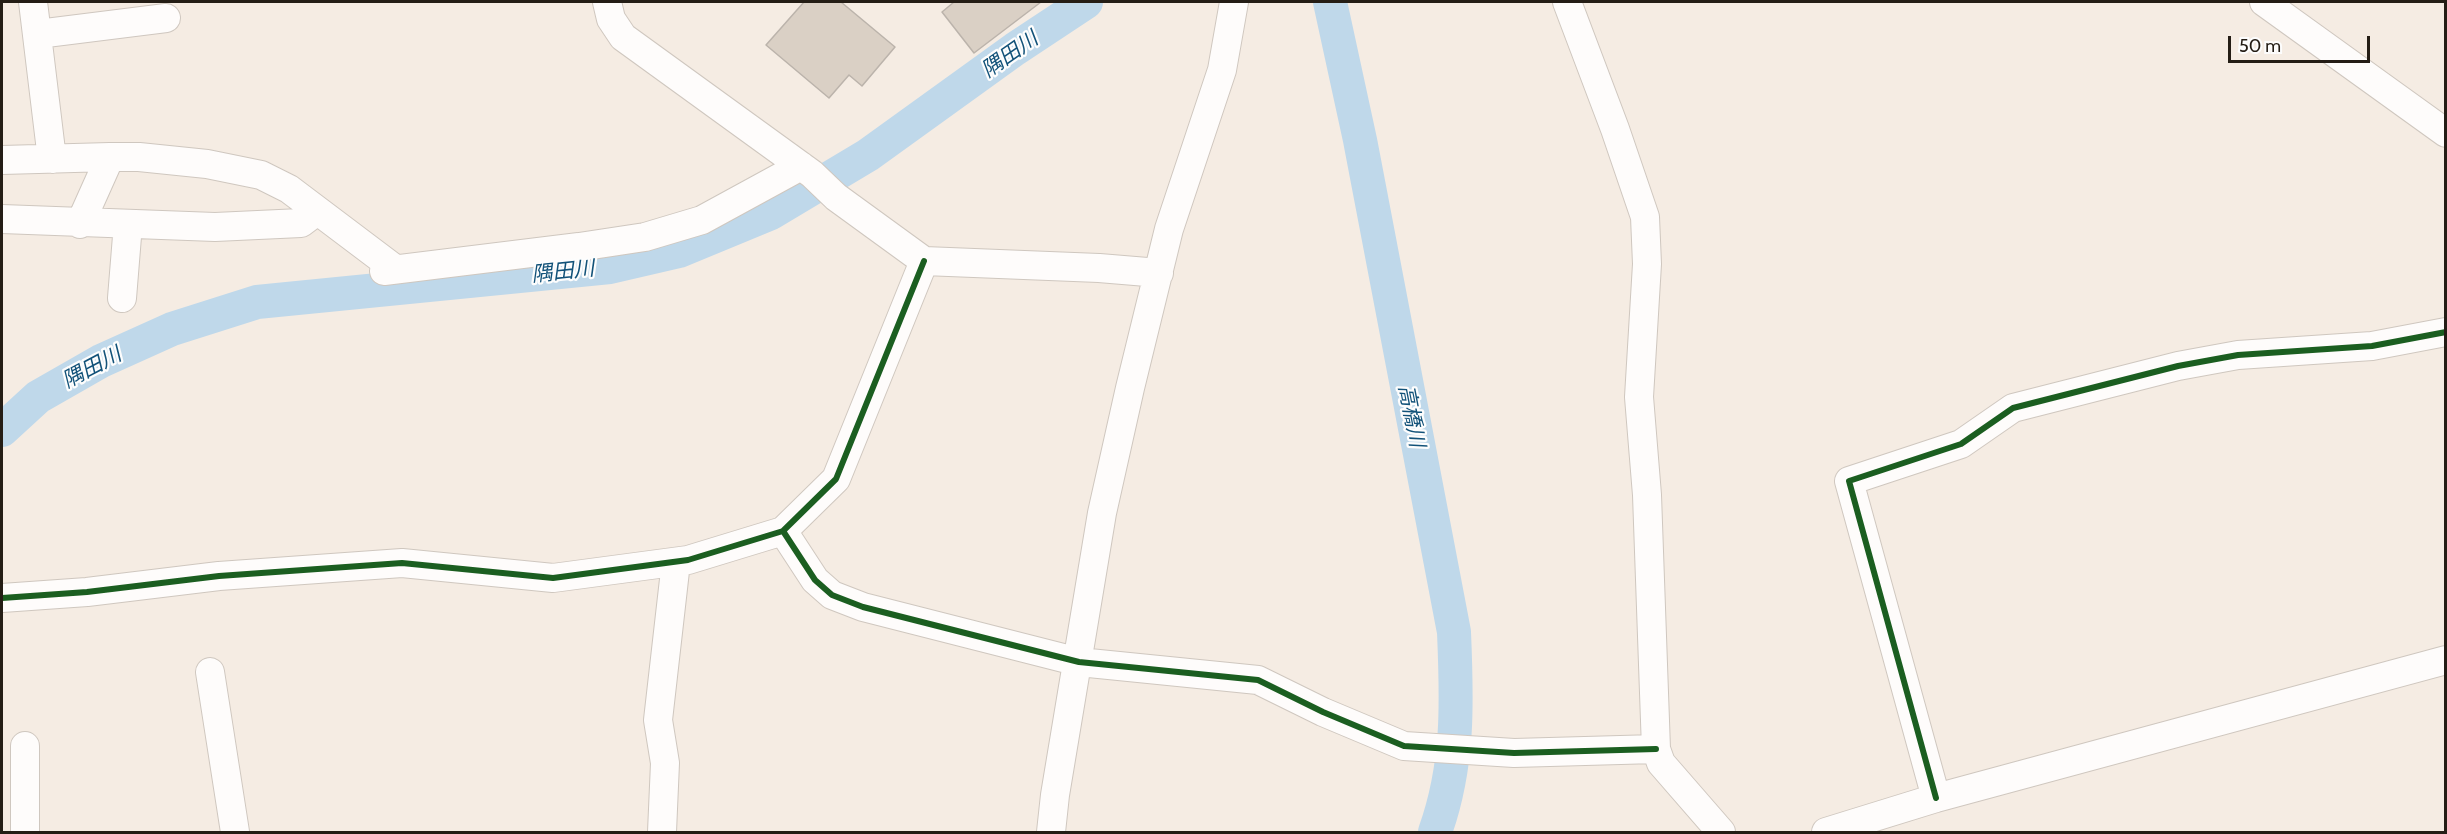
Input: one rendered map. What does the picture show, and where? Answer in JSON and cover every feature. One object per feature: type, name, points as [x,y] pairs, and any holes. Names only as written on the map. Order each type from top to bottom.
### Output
[{"type":"street","points":[[33,2],[52,159]]},
{"type":"street","points":[[607,2],[611,19],[623,37],[806,170],[836,197],[924,261],[1100,268],[1159,273]]},
{"type":"street","points":[[1051,832],[1055,795],[1102,513],[1169,229],[1222,70],[1234,2]]},
{"type":"street","points":[[1567,2],[1615,129],[1645,217],[1647,264],[1639,397],[1647,495],[1656,749],[1662,763],[1721,832]]},
{"type":"street","points":[[2264,2],[2445,133]]},
{"type":"street","points":[[38,34],[166,18]]},
{"type":"street","points":[[80,224],[110,157]]},
{"type":"street","points":[[2,160],[139,157],[207,164],[261,175],[290,189],[389,270],[645,237],[702,220],[806,170]]},
{"type":"street","points":[[2,219],[80,224],[146,223],[215,227],[301,223],[317,211]]},
{"type":"street","points":[[122,298],[128,224]]},
{"type":"street","points":[[2,598],[87,592],[219,576],[402,562],[553,578],[676,561],[783,531],[836,479],[924,261]]},
{"type":"street","points":[[1936,798],[1849,481],[1962,444],[2013,408],[2178,366],[2238,355],[2372,346],[2445,332]]},
{"type":"street","points":[[783,531],[815,580],[832,595],[863,608],[1078,662],[1258,680],[1323,712],[1404,746],[1514,753],[1656,749]]},
{"type":"street","points":[[662,832],[665,763],[658,720],[676,561]]},
{"type":"street","points":[[1826,832],[1936,798],[2445,660]]},
{"type":"street","points":[[210,672],[235,832]]},
{"type":"street","points":[[25,746],[25,832]]},
{"type":"building","points":[[804,2],[841,2],[895,47],[862,86],[849,75],[829,98],[766,45]]},
{"type":"building","points":[[954,2],[1041,2],[974,53],[942,12]]},
{"type":"waterway","name":"隅田川","points":[[2,430],[38,397],[101,361],[172,329],[257,302],[610,267],[679,251],[771,213],[868,155],[1015,49],[1086,2]]},
{"type":"waterway","name":"高橋川","points":[[1330,2],[1360,140],[1454,632],[1455,733],[1449,782],[1435,832]]},
{"type":"cycle path","points":[[2,598],[87,592],[219,576],[402,563],[553,578],[688,560],[783,531],[836,479],[924,261]]},
{"type":"cycle path","points":[[1936,798],[1849,481],[1961,444],[2013,408],[2178,366],[2238,355],[2372,346],[2446,332]]},
{"type":"cycle path","points":[[783,531],[815,580],[832,595],[863,607],[1079,662],[1258,680],[1323,712],[1404,746],[1514,753],[1656,749]]}]
